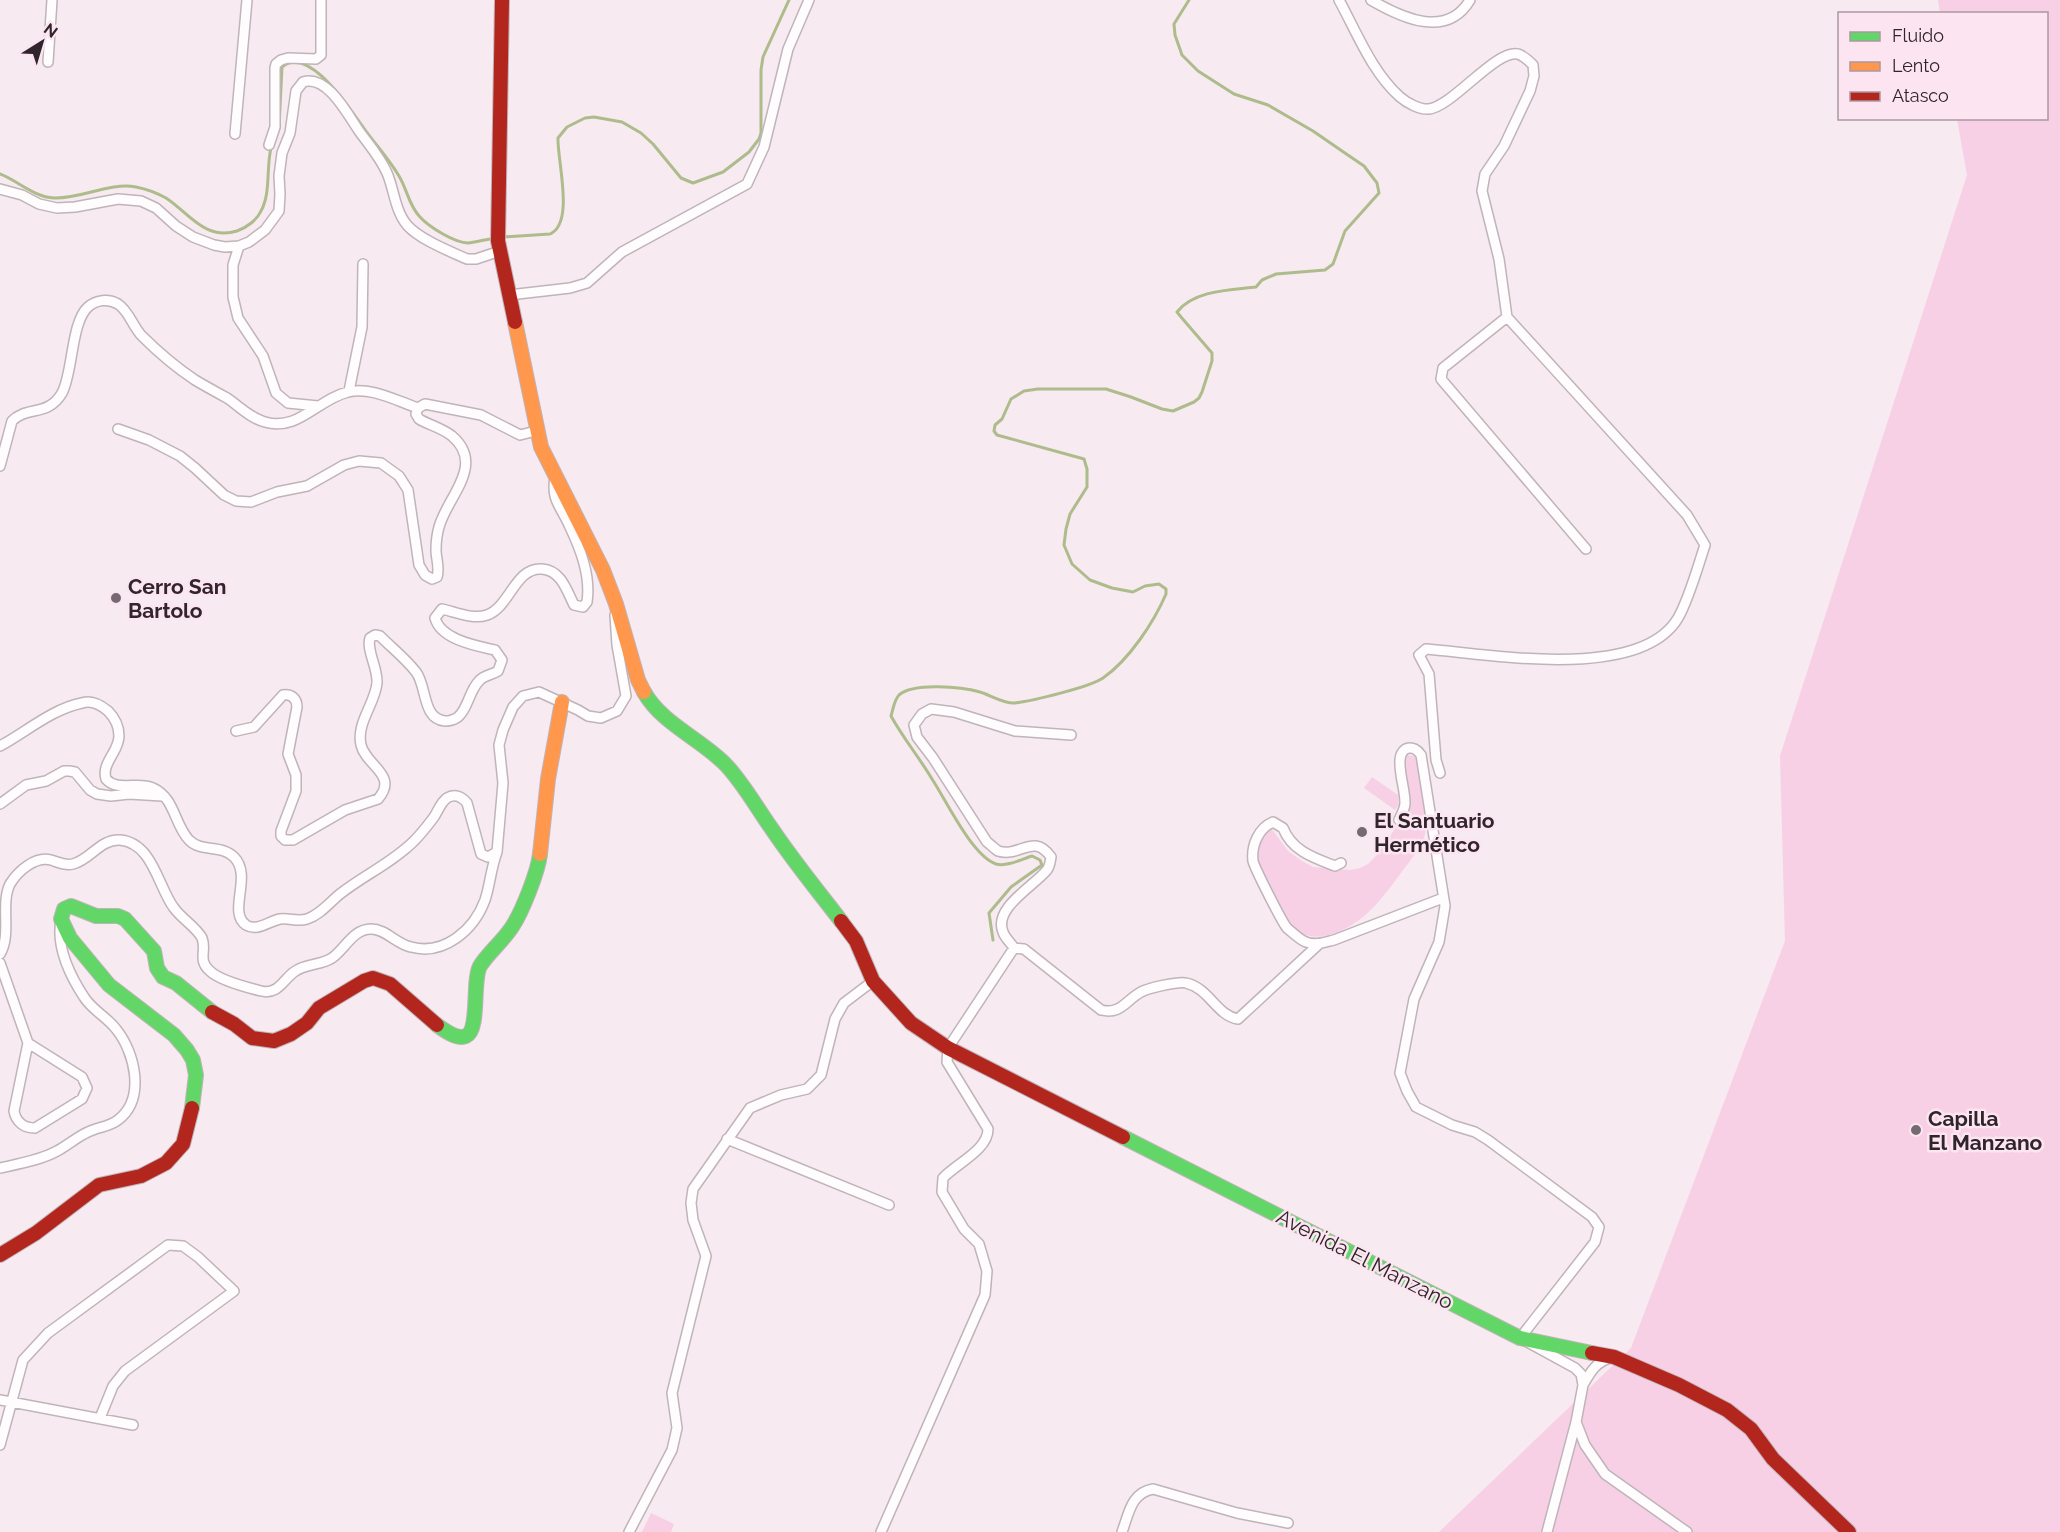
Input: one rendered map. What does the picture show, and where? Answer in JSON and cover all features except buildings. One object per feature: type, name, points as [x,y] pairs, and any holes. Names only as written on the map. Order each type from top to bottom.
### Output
[{"type":"street","points":[[48,62],[52,0]]},
{"type":"street","points":[[235,134],[246,0]]},
{"type":"street","points":[[269,145],[275,127],[275,68],[281,60],[288,58],[316,59],[321,56],[321,0]]},
{"type":"street","points":[[502,0],[498,241],[541,447],[603,570],[616,603],[638,680],[648,698],[677,727],[708,747],[728,767],[782,844],[856,941],[873,981],[844,1003],[836,1019],[822,1075],[807,1089],[781,1095],[750,1108],[693,1189],[690,1203],[693,1220],[706,1256],[672,1393],[677,1428],[672,1450],[629,1532]]},
{"type":"street","points":[[509,295],[570,288],[587,283],[622,252],[747,184],[764,147],[789,49],[809,0]]},
{"type":"street","points":[[1339,0],[1378,72],[1401,98],[1417,107],[1430,109],[1450,98],[1508,55],[1516,54],[1525,57],[1533,65],[1534,76],[1530,91],[1503,146],[1485,174],[1482,191],[1497,250],[1507,317],[1687,515],[1705,545],[1678,618],[1659,638],[1630,652],[1565,661],[1426,649],[1419,655],[1429,674],[1436,760],[1440,773]]},
{"type":"street","points":[[1371,0],[1394,12],[1418,20],[1437,22],[1448,21],[1457,16],[1470,0]]},
{"type":"street","points":[[0,189],[22,195],[39,204],[57,208],[118,199],[141,201],[156,208],[176,226],[193,237],[225,247],[239,246],[249,242],[265,230],[279,211],[280,161],[290,133],[296,90],[303,82],[312,81],[320,84],[336,97],[376,152],[387,174],[401,216],[411,230],[467,258],[476,259],[500,250]]},
{"type":"street","points":[[239,246],[233,266],[233,297],[238,318],[263,356],[276,393],[288,403],[318,406]]},
{"type":"street","points":[[349,391],[362,327],[363,264]]},
{"type":"street","points":[[0,466],[12,420],[26,413],[47,408],[62,393],[82,316],[88,307],[98,301],[118,304],[141,335],[160,352],[194,379],[260,421],[273,424],[286,423],[298,419],[349,391],[365,391],[418,408],[425,404],[481,416],[520,435],[536,431]]},
{"type":"street","points":[[1507,317],[1443,368],[1441,379],[1586,549]]},
{"type":"street","points":[[118,429],[149,440],[180,456],[224,495],[236,501],[251,502],[276,492],[307,486],[344,465],[359,461],[374,461],[387,466],[399,476],[408,490],[419,565],[425,575],[432,579],[437,577],[438,572],[436,551],[440,524],[461,483],[466,462],[458,442],[447,432],[419,419],[418,408]]},
{"type":"street","points":[[236,731],[254,727],[283,695],[291,696],[296,700],[297,707],[288,754],[294,768],[296,791],[280,831],[285,840],[293,840],[345,810],[378,799],[385,788],[384,778],[380,770],[366,757],[360,740],[361,728],[377,680],[375,664],[368,644],[370,638],[375,635],[380,636],[415,671],[421,679],[430,712],[438,719],[448,721],[461,713],[472,690],[486,675],[498,671],[502,660],[495,650],[466,643],[438,625],[435,618],[438,611],[442,609],[476,617],[488,615],[502,605],[524,575],[540,568],[551,571],[560,578],[574,606],[583,606],[587,602],[586,574],[579,549],[553,496],[555,477]]},
{"type":"street","points":[[0,954],[4,944],[4,898],[14,879],[30,864],[47,859],[62,864],[73,864],[108,842],[123,840],[145,854],[157,873],[171,904],[199,934],[203,946],[201,955],[209,971],[260,991],[271,992],[301,968],[319,964],[331,958],[355,935],[366,929],[378,929],[402,944],[416,948],[435,948],[451,942],[466,930],[482,907],[488,889],[497,852],[503,783],[499,753],[503,730],[515,702],[527,693],[544,693],[588,716],[601,718],[612,714],[624,701],[626,696],[615,621],[616,603]]},
{"type":"street","points":[[0,746],[31,729],[47,717],[83,702],[95,704],[110,713],[118,729],[117,747],[105,767],[106,779],[116,785],[148,786],[165,796],[183,832],[191,842],[201,847],[220,849],[236,859],[242,878],[240,918],[253,928],[280,919],[306,920],[317,914],[349,888],[402,852],[433,819],[445,800],[451,796],[462,798],[467,803],[481,854],[488,857],[497,852]]},
{"type":"street","points":[[0,1168],[47,1156],[81,1135],[110,1125],[123,1115],[134,1095],[134,1071],[127,1045],[111,1023],[85,999],[74,980],[62,949],[58,933],[64,909],[71,906],[96,916],[118,916],[125,919],[154,951],[157,968],[163,977],[176,983],[215,1015],[259,1040],[274,1041],[291,1034],[307,1023],[319,1008],[373,978],[390,984],[448,1033],[467,1036],[473,1029],[479,968],[513,926],[538,868],[548,779],[562,702]]},
{"type":"street","points":[[1071,735],[1016,731],[954,712],[931,709],[921,714],[914,725],[917,737],[987,842],[998,851],[1035,845],[1044,848],[1051,857],[1049,868],[1006,910],[1002,921],[1002,931],[1014,948],[1024,949],[1101,1010],[1110,1012],[1122,1007],[1142,991],[1185,982],[1200,989],[1230,1018],[1238,1019],[1319,944]]},
{"type":"street","points":[[1399,820],[1405,806],[1400,760],[1403,751],[1407,747],[1413,747],[1421,755],[1444,906],[1439,942],[1414,999],[1400,1073],[1416,1107],[1452,1125],[1475,1132],[1488,1140],[1592,1217],[1599,1227],[1595,1242],[1520,1338],[1575,1368],[1581,1374],[1583,1385]]},
{"type":"street","points":[[0,804],[27,785],[46,782],[64,771],[75,772],[90,790],[97,794],[165,796]]},
{"type":"street","points":[[1341,863],[1335,866],[1298,849],[1287,837],[1283,828],[1273,822],[1264,826],[1254,847],[1253,862],[1286,927],[1305,942],[1319,944],[1334,940],[1443,898]]},
{"type":"street","points":[[0,1255],[36,1233],[99,1185],[141,1176],[166,1163],[183,1144],[193,1105],[196,1075],[193,1060],[187,1050],[174,1035],[109,985],[70,938],[61,920]]},
{"type":"street","points":[[881,1532],[985,1295],[987,1272],[979,1244],[963,1228],[942,1192],[943,1178],[982,1145],[988,1137],[988,1129],[947,1062],[948,1048],[1014,948]]},
{"type":"street","points":[[0,963],[28,1043],[14,1111],[17,1119],[23,1125],[35,1128],[82,1099],[87,1088],[82,1077],[28,1043]]},
{"type":"street","name":"Avenida El Manzano","points":[[873,981],[911,1023],[948,1048],[1520,1338],[1614,1357],[1679,1385],[1727,1410],[1751,1429],[1773,1459],[1849,1532]]},
{"type":"street","points":[[727,1139],[889,1205]]},
{"type":"street","points":[[0,1445],[22,1360],[48,1333],[168,1245],[183,1246],[234,1291],[125,1371],[113,1386],[100,1418]]},
{"type":"street","points":[[1547,1532],[1576,1422],[1583,1385],[1598,1363],[1614,1357]]},
{"type":"street","points":[[0,1400],[133,1425]]},
{"type":"street","points":[[1576,1422],[1585,1445],[1605,1474],[1687,1532]]},
{"type":"street","points":[[1569,1450],[1577,1445],[1585,1445]]},
{"type":"street","points":[[1122,1532],[1131,1505],[1138,1495],[1153,1489],[1237,1513],[1288,1523]]},
{"type":"shaded area","points":[[1938,0],[2060,0],[2060,1532],[1439,1532],[1631,1348],[1785,941],[1780,756],[1967,175],[1957,120],[2048,120],[2048,12],[1940,12]]},
{"type":"shaded area","points":[[1407,755],[1414,756],[1418,762],[1426,807],[1426,829],[1419,849],[1392,885],[1363,917],[1345,929],[1326,936],[1316,937],[1297,931],[1288,923],[1279,909],[1257,860],[1262,832],[1271,828],[1288,851],[1313,867],[1351,870],[1368,864],[1377,855],[1401,820],[1404,763]]},
{"type":"shaded area","points":[[1372,777],[1398,795],[1399,805],[1395,810],[1364,788]]},
{"type":"shaded area","points":[[651,1513],[674,1524],[671,1532],[642,1532]]},
{"type":"waterway","points":[[503,237],[550,234],[557,228],[562,217],[563,205],[558,138],[567,127],[585,118],[594,117],[622,122],[641,133],[681,178],[693,183],[723,172],[749,152],[761,133],[763,57],[789,0]]},
{"type":"waterway","points":[[993,940],[989,913],[1011,887],[1042,865],[1040,860],[1032,856],[1000,865],[987,859],[978,850],[960,826],[891,716],[896,700],[899,695],[915,688],[950,687],[972,690],[1015,703],[1034,700],[1096,682],[1113,670],[1131,651],[1148,628],[1166,594],[1166,589],[1159,584],[1145,586],[1133,592],[1112,588],[1090,580],[1072,564],[1064,545],[1070,514],[1087,487],[1087,469],[1084,459],[997,435],[994,431],[995,425],[1002,419],[1011,399],[1024,391],[1038,389],[1106,389],[1173,411],[1194,402],[1202,392],[1212,361],[1212,353],[1177,312],[1193,299],[1203,295],[1224,290],[1256,287],[1262,280],[1276,274],[1325,270],[1333,264],[1345,231],[1379,193],[1377,183],[1364,166],[1313,131],[1268,105],[1234,94],[1198,71],[1182,55],[1174,24],[1189,0]]},
{"type":"waterway","points":[[279,128],[282,67],[293,62],[304,64],[328,82],[349,107],[395,170],[413,208],[424,221],[442,234],[463,242],[491,239]]},
{"type":"waterway","points":[[0,174],[33,192],[54,198],[116,187],[140,188],[166,198],[207,229],[226,233],[247,226],[257,218],[261,211],[266,196],[271,148]]},
{"type":"traffic: fast","points":[[644,692],[671,722],[733,772],[790,855],[841,921]]},
{"type":"traffic: fast","points":[[437,1025],[459,1037],[466,1036],[470,1032],[473,1025],[476,982],[480,966],[516,920],[533,881],[540,854]]},
{"type":"traffic: fast","points":[[192,1108],[196,1075],[193,1060],[187,1050],[174,1035],[109,985],[70,938],[61,919],[64,909],[71,906],[96,916],[118,916],[125,919],[154,951],[157,968],[163,977],[176,983],[212,1012]]},
{"type":"traffic: fast","points":[[1123,1137],[1520,1338],[1592,1353]]},
{"type":"traffic: slow","points":[[515,322],[541,447],[603,570],[616,604],[638,680],[644,692]]},
{"type":"traffic: slow","points":[[540,854],[548,779],[562,702]]},
{"type":"traffic: jam","points":[[502,0],[498,241],[515,322]]},
{"type":"traffic: jam","points":[[841,921],[856,941],[873,981],[911,1023],[948,1048],[1123,1137]]},
{"type":"traffic: jam","points":[[212,1012],[234,1024],[252,1038],[274,1041],[291,1034],[307,1023],[319,1008],[373,978],[390,984],[437,1025]]},
{"type":"traffic: jam","points":[[0,1255],[36,1233],[99,1185],[141,1176],[166,1163],[183,1144],[192,1108]]},
{"type":"traffic: jam","points":[[1592,1353],[1614,1357],[1679,1385],[1727,1410],[1751,1429],[1773,1459],[1849,1532]]},
{"type":"place","name":"Cerro San Bartolo","points":[[116,598]]},
{"type":"place","name":"El Santuario Hermético","points":[[1362,832]]},
{"type":"place","name":"Capilla El Manzano","points":[[1916,1130]]}]
